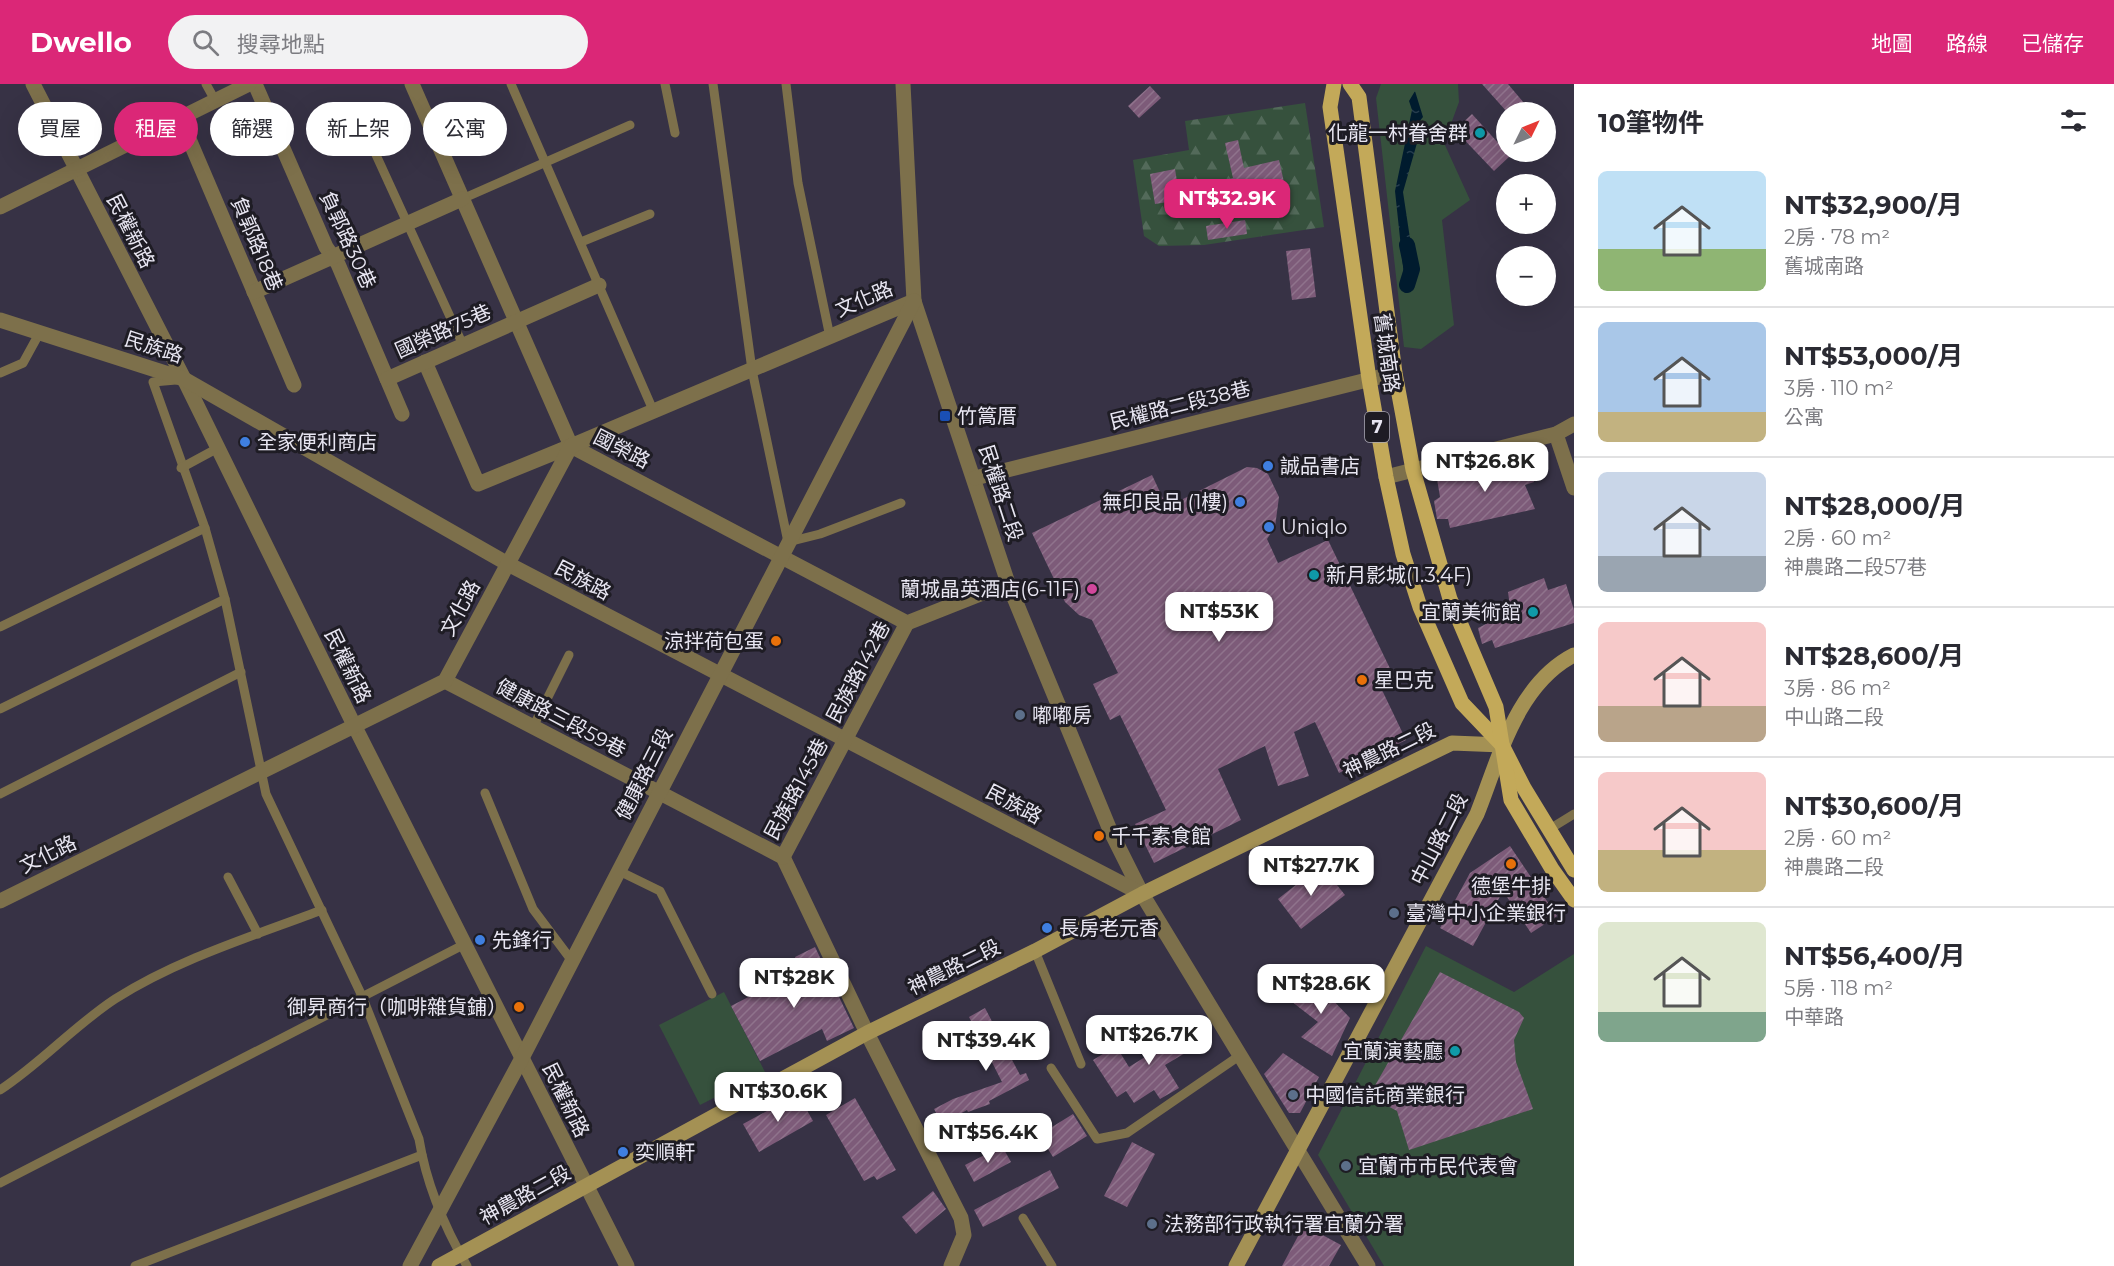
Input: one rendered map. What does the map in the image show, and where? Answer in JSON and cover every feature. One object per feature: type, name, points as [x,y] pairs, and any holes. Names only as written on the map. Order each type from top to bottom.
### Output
[{"type":"main road","name":"舊城南路","points":[[1334,84],[1330,107],[1369,379],[1386,477],[1404,554],[1420,607],[1462,703],[1502,745],[1548,830],[1574,870]]},
{"type":"main road","name":"舊城南路","points":[[1350,84],[1359,97],[1395,373],[1413,470],[1450,598],[1496,707],[1511,800],[1551,869],[1574,900]]},
{"type":"street","name":"民權新路","points":[[33,84],[184,379],[354,725],[627,1266]]},
{"type":"street","points":[[216,102],[249,84]]},
{"type":"street","name":"負郭路30巷","points":[[255,84],[402,414]]},
{"type":"street","name":"國榮路","points":[[412,84],[571,446],[785,549],[907,623]]},
{"type":"street","name":"民權路二段","points":[[903,84],[915,301],[1008,583],[1110,830],[1142,894],[1368,1266]]},
{"type":"street","points":[[0,207],[114,150]]},
{"type":"street","name":"負郭路18巷","points":[[196,156],[294,386]]},
{"type":"street","points":[[254,292],[462,199]]},
{"type":"street","name":"國榮路75巷","points":[[387,379],[599,285]]},
{"type":"street","name":"文化路","points":[[0,902],[445,681],[571,446],[915,301]]},
{"type":"street","name":"健康路三段","points":[[410,1266],[522,1058],[658,792],[915,301]]},
{"type":"street","name":"民族路","points":[[0,320],[184,379],[508,564],[1142,894]]},
{"type":"street","points":[[425,362],[478,484],[571,446]]},
{"type":"street","name":"民權路二段38巷","points":[[975,478],[1395,373]]},
{"type":"street","points":[[1386,477],[1556,434],[1574,424]]},
{"type":"street","points":[[1556,434],[1574,488]]},
{"type":"street","points":[[907,623],[1008,583]]},
{"type":"street","name":"民族路142巷","points":[[845,740],[907,623]]},
{"type":"street","name":"中山路二段","points":[[1236,1266],[1477,814],[1502,745],[1541,682],[1574,655]]},
{"type":"street","name":"健康路三段59巷","points":[[445,681],[783,857]]},
{"type":"street","name":"民族路145巷","points":[[783,857],[845,740]]},
{"type":"street","name":"神農路二段","points":[[439,1266],[464,1260],[585,1186],[867,1033],[1035,951],[1142,894],[1452,743],[1502,745]]},
{"type":"street","points":[[783,857],[867,1033],[961,1218],[964,1235],[951,1266]]},
{"type":"lane","points":[[206,84],[216,102]]},
{"type":"lane","points":[[511,84],[653,410]]},
{"type":"lane","points":[[665,84],[675,133]]},
{"type":"lane","points":[[713,84],[752,370],[785,549],[901,503]]},
{"type":"lane","points":[[786,84],[798,183],[830,337]]},
{"type":"lane","points":[[462,199],[630,125]]},
{"type":"lane","points":[[377,156],[463,345]]},
{"type":"lane","points":[[581,242],[650,214]]},
{"type":"lane","points":[[0,374],[23,363],[40,332]]},
{"type":"lane","points":[[184,379],[153,382],[181,468],[204,528],[225,599],[266,794],[362,996],[419,1139],[440,1209],[464,1260]]},
{"type":"lane","points":[[181,468],[218,448]]},
{"type":"lane","points":[[0,627],[204,528]]},
{"type":"lane","points":[[0,709],[225,599]]},
{"type":"lane","points":[[533,727],[569,655]]},
{"type":"lane","points":[[0,794],[241,672]]},
{"type":"lane","points":[[485,793],[533,909],[572,961]]},
{"type":"lane","points":[[1548,830],[1574,814]]},
{"type":"lane","points":[[619,871],[660,891],[712,994]]},
{"type":"lane","points":[[228,877],[258,934]]},
{"type":"lane","points":[[0,1090],[31,1070],[116,998],[199,957],[322,910]]},
{"type":"lane","points":[[0,1183],[465,944]]},
{"type":"lane","points":[[1035,951],[1081,1064]]},
{"type":"lane","points":[[1050,1068],[1097,1139],[1127,1133],[1239,1056]]},
{"type":"lane","points":[[135,1266],[422,1155]]},
{"type":"lane","points":[[1023,1218],[1052,1266]]},
{"type":"green space","points":[[1381,84],[1458,84],[1459,102],[1444,143],[1470,200],[1442,220],[1454,325],[1421,349],[1404,347],[1376,98]]},
{"type":"green space","points":[[1305,103],[1324,227],[1204,245],[1159,246],[1144,236],[1133,160],[1189,150],[1185,121]]},
{"type":"green space","points":[[1426,946],[1514,992],[1574,954],[1574,1266],[1384,1266],[1318,1155]]},
{"type":"green space","points":[[724,992],[765,1072],[700,1105],[659,1025]]},
{"type":"water","points":[[1415,91],[1423,117],[1415,127],[1419,136],[1403,192],[1414,265],[1404,276],[1395,191],[1412,110],[1409,101]]},
{"type":"building","points":[[1482,84],[1508,84],[1523,102],[1498,102]]},
{"type":"building","points":[[1150,86],[1161,98],[1139,118],[1128,106]]},
{"type":"building","points":[[1472,114],[1496,141],[1496,162],[1504,162],[1494,171],[1455,130]]},
{"type":"building","points":[[1238,140],[1244,168],[1279,160],[1286,191],[1271,195],[1269,185],[1223,195],[1220,181],[1233,178],[1225,143]]},
{"type":"building","points":[[1175,169],[1180,200],[1155,204],[1150,174]]},
{"type":"building","points":[[1245,220],[1247,234],[1208,240],[1206,226]]},
{"type":"building","points":[[1310,248],[1316,297],[1292,300],[1286,251]]},
{"type":"building","points":[[1529,456],[1534,482],[1525,485],[1535,509],[1450,528],[1448,519],[1437,519],[1434,501],[1440,497],[1437,479]]},
{"type":"building","points":[[1247,467],[1257,468],[1268,474],[1279,497],[1275,527],[1267,539],[1278,563],[1328,540],[1397,683],[1382,690],[1406,740],[1339,773],[1315,722],[1294,732],[1309,776],[1278,786],[1265,746],[1218,769],[1241,820],[1154,863],[1135,824],[1166,810],[1120,715],[1110,720],[1093,684],[1118,673],[1092,620],[1079,615],[1065,602],[1032,533],[1152,475],[1167,507]]},
{"type":"building","name":"宜蘭美術館","points":[[1544,578],[1548,590],[1566,584],[1574,610],[1574,623],[1495,648],[1492,640],[1482,644],[1478,628],[1488,623],[1485,614],[1510,607],[1508,592]]},
{"type":"building","points":[[1510,846],[1557,916],[1531,933],[1503,891],[1473,946],[1440,928],[1470,873]]},
{"type":"building","points":[[1321,865],[1345,895],[1301,929],[1278,899]]},
{"type":"building","points":[[815,947],[854,1028],[827,1041],[822,1029],[760,1061],[731,1006],[799,971],[795,957]]},
{"type":"building","name":"宜蘭演藝廳","points":[[1440,972],[1519,1012],[1524,1018],[1514,1040],[1516,1062],[1533,1109],[1409,1150],[1397,1111],[1369,1096]]},
{"type":"building","points":[[1309,975],[1350,1018],[1332,1056],[1301,1037],[1318,1022],[1287,998]]},
{"type":"building","points":[[985,1008],[1020,1075],[1026,1073],[1029,1080],[989,1101],[990,1104],[968,1112],[967,1110],[942,1124],[934,1109],[953,1099],[1002,1082],[969,1017]]},
{"type":"building","points":[[1189,1015],[1204,1042],[1165,1065],[1179,1088],[1160,1099],[1154,1090],[1134,1103],[1126,1091],[1117,1097],[1093,1060],[1116,1046],[1129,1067],[1161,1047],[1159,1044],[1183,1030],[1178,1021]]},
{"type":"building","name":"中國信託商業銀行","points":[[1283,1053],[1319,1077],[1300,1113],[1289,1113],[1264,1074]]},
{"type":"building","points":[[798,1094],[813,1121],[759,1152],[743,1124]]},
{"type":"building","points":[[855,1098],[896,1170],[877,1180],[874,1176],[864,1181],[826,1115]]},
{"type":"building","points":[[1073,1114],[1087,1136],[1053,1157],[1039,1135]]},
{"type":"building","points":[[1132,1142],[1155,1154],[1127,1207],[1104,1196]]},
{"type":"building","points":[[1002,1146],[1011,1162],[974,1182],[965,1165]]},
{"type":"building","points":[[1050,1170],[1059,1188],[983,1227],[974,1210]]},
{"type":"building","points":[[933,1191],[946,1209],[916,1234],[902,1217]]},
{"type":"building","points":[[1304,1225],[1341,1245],[1329,1266],[1282,1266]]},
{"type":"waterway","points":[[1407,245],[1412,269],[1407,285]]},
{"type":"place","name":"化龍一村眷舍群","points":[[1480,133]]},
{"type":"place","name":"竹篙厝","points":[[945,416]]},
{"type":"place","name":"全家便利商店","points":[[245,442]]},
{"type":"place","name":"誠品書店","points":[[1268,466]]},
{"type":"place","name":"無印良品 (1樓)","points":[[1240,502]]},
{"type":"place","name":"Uniqlo","points":[[1269,527]]},
{"type":"place","name":"新月影城(1.3.4F)","points":[[1314,575]]},
{"type":"place","name":"蘭城晶英酒店(6-11F)","points":[[1092,589]]},
{"type":"place","name":"宜蘭美術館","points":[[1533,612]]},
{"type":"place","name":"涼拌荷包蛋","points":[[776,641]]},
{"type":"place","name":"星巴克","points":[[1362,680]]},
{"type":"place","name":"嘟嘟房","points":[[1020,715]]},
{"type":"place","name":"千千素食館","points":[[1099,836]]},
{"type":"place","name":"德堡牛排","points":[[1511,864]]},
{"type":"place","name":"臺灣中小企業銀行","points":[[1394,913]]},
{"type":"place","name":"長房老元香","points":[[1047,928]]},
{"type":"place","name":"先鋒行","points":[[480,940]]},
{"type":"place","name":"御昇商行（咖啡雜貨鋪）","points":[[519,1007]]},
{"type":"place","name":"宜蘭演藝廳","points":[[1455,1051]]},
{"type":"place","name":"中國信託商業銀行","points":[[1293,1095]]},
{"type":"place","name":"奕順軒","points":[[623,1152]]},
{"type":"place","name":"宜蘭市市民代表會","points":[[1346,1166]]},
{"type":"place","name":"法務部行政執行署宜蘭分署","points":[[1152,1224]]}]
